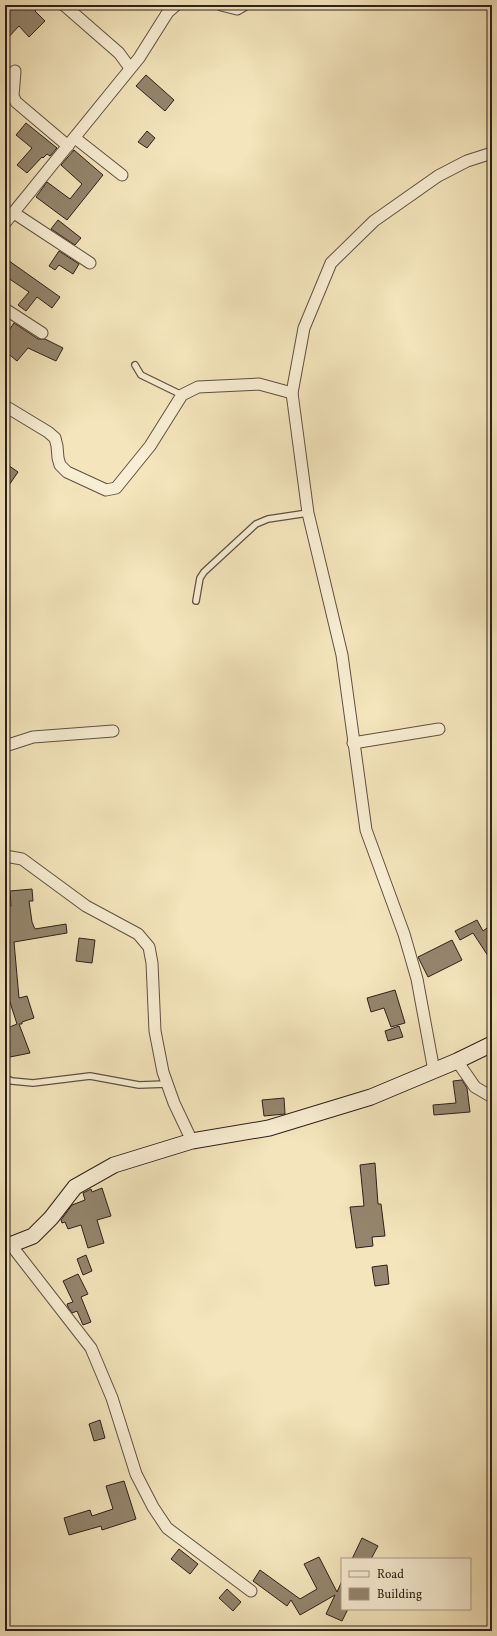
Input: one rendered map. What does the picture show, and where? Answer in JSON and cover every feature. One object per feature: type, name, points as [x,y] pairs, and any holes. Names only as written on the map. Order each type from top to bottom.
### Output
[{"type":"street","points":[[64,5],[119,53],[130,68]]},
{"type":"street","points":[[5,223],[72,142],[130,68],[168,12],[176,5]]},
{"type":"street","points":[[221,5],[237,9],[244,5]]},
{"type":"street","points":[[15,71],[13,96],[16,102],[122,176]]},
{"type":"street","points":[[434,1071],[417,979],[404,934],[366,830],[342,655],[308,513],[292,393],[304,328],[331,263],[374,221],[438,176],[467,161],[492,153]]},
{"type":"street","points":[[14,213],[90,263]]},
{"type":"street","points":[[5,309],[42,333]]},
{"type":"street","points":[[5,406],[48,432],[55,438],[60,465],[66,472],[106,490],[116,488],[150,446],[182,395],[198,387],[259,384],[292,393]]},
{"type":"street","points":[[353,743],[439,729]]},
{"type":"street","points":[[5,746],[33,737],[113,731]]},
{"type":"street","points":[[5,856],[22,859],[37,868],[86,906],[138,934],[149,946],[152,963],[155,1031],[163,1072],[192,1140]]},
{"type":"street","points":[[251,1591],[166,1528],[136,1474],[112,1398],[91,1348],[8,1246],[33,1236],[51,1218],[75,1187],[114,1165],[192,1140],[269,1128],[371,1097],[457,1061],[492,1044]]},
{"type":"street","points":[[457,1061],[475,1088],[492,1097]]},
{"type":"lane","points":[[135,366],[141,375],[182,395]]},
{"type":"lane","points":[[196,601],[200,578],[204,572],[256,524],[268,519],[308,513]]},
{"type":"lane","points":[[5,1078],[12,1081],[33,1083],[90,1076],[139,1085],[167,1084]]},
{"type":"building","points":[[12,5],[41,5],[35,11],[45,21],[29,37],[19,26],[5,41],[5,12]]},
{"type":"building","points":[[146,75],[174,100],[165,111],[136,86]]},
{"type":"building","points":[[26,123],[57,148],[50,156],[47,154],[43,158],[42,157],[27,173],[17,165],[32,148],[16,135]]},
{"type":"building","points":[[147,131],[155,138],[147,148],[138,142]]},
{"type":"building","points":[[74,150],[103,175],[67,220],[36,197],[47,182],[70,199],[82,184],[61,165]]},
{"type":"building","points":[[58,220],[81,238],[75,245],[51,229]]},
{"type":"building","points":[[59,251],[79,264],[73,274],[59,265],[55,270],[49,266]]},
{"type":"building","points":[[5,258],[60,297],[52,308],[37,297],[26,311],[18,305],[29,292],[5,276]]},
{"type":"building","points":[[14,323],[38,339],[45,339],[63,348],[56,361],[28,348],[17,361],[5,351],[5,336]]},
{"type":"building","points":[[5,463],[18,472],[5,491]]},
{"type":"building","points":[[32,889],[33,901],[29,901],[32,922],[35,929],[66,924],[67,933],[14,942],[19,998],[27,996],[34,1018],[19,1024],[30,1053],[5,1058],[5,1029],[17,1024],[8,996],[5,997],[5,926],[7,926],[5,906],[11,906],[10,891]]},
{"type":"building","points":[[477,920],[483,931],[487,928],[492,936],[492,962],[473,933],[460,940],[455,931]]},
{"type":"building","points":[[79,938],[95,940],[92,963],[76,961]]},
{"type":"building","points":[[452,940],[462,960],[428,977],[418,957]]},
{"type":"building","points":[[395,990],[405,1023],[391,1027],[384,1008],[371,1012],[367,998]]},
{"type":"building","points":[[399,1026],[403,1037],[388,1041],[385,1031]]},
{"type":"building","points":[[462,1080],[467,1088],[470,1112],[434,1115],[433,1105],[456,1103],[453,1081]]},
{"type":"building","points":[[284,1098],[285,1114],[264,1116],[262,1100]]},
{"type":"building","points":[[375,1163],[378,1204],[381,1204],[385,1236],[372,1237],[373,1246],[356,1248],[350,1207],[364,1206],[360,1165]]},
{"type":"building","points":[[102,1188],[111,1216],[97,1220],[104,1243],[88,1248],[81,1225],[68,1229],[65,1222],[62,1223],[61,1220],[72,1205],[85,1200],[83,1193],[91,1189],[92,1192]]},
{"type":"building","points":[[86,1255],[92,1271],[83,1275],[77,1259]]},
{"type":"building","points":[[387,1265],[389,1284],[375,1286],[372,1267]]},
{"type":"building","points":[[78,1274],[88,1294],[81,1297],[91,1322],[83,1325],[77,1311],[72,1313],[68,1307],[67,1304],[73,1302],[63,1281]]},
{"type":"building","points":[[100,1420],[105,1438],[94,1441],[89,1424]]},
{"type":"building","points":[[124,1481],[136,1519],[102,1530],[101,1526],[69,1535],[64,1518],[90,1510],[92,1516],[113,1509],[106,1486]]},
{"type":"building","points":[[362,1538],[378,1546],[372,1558],[352,1558]]},
{"type":"building","points":[[179,1549],[198,1564],[190,1574],[171,1559]]},
{"type":"building","points":[[319,1557],[337,1592],[341,1583],[341,1610],[348,1610],[342,1621],[326,1614],[335,1595],[300,1615],[291,1600],[287,1606],[253,1581],[260,1570],[300,1599],[317,1589],[304,1564]]},
{"type":"building","points":[[227,1589],[241,1602],[233,1611],[219,1598]]}]
